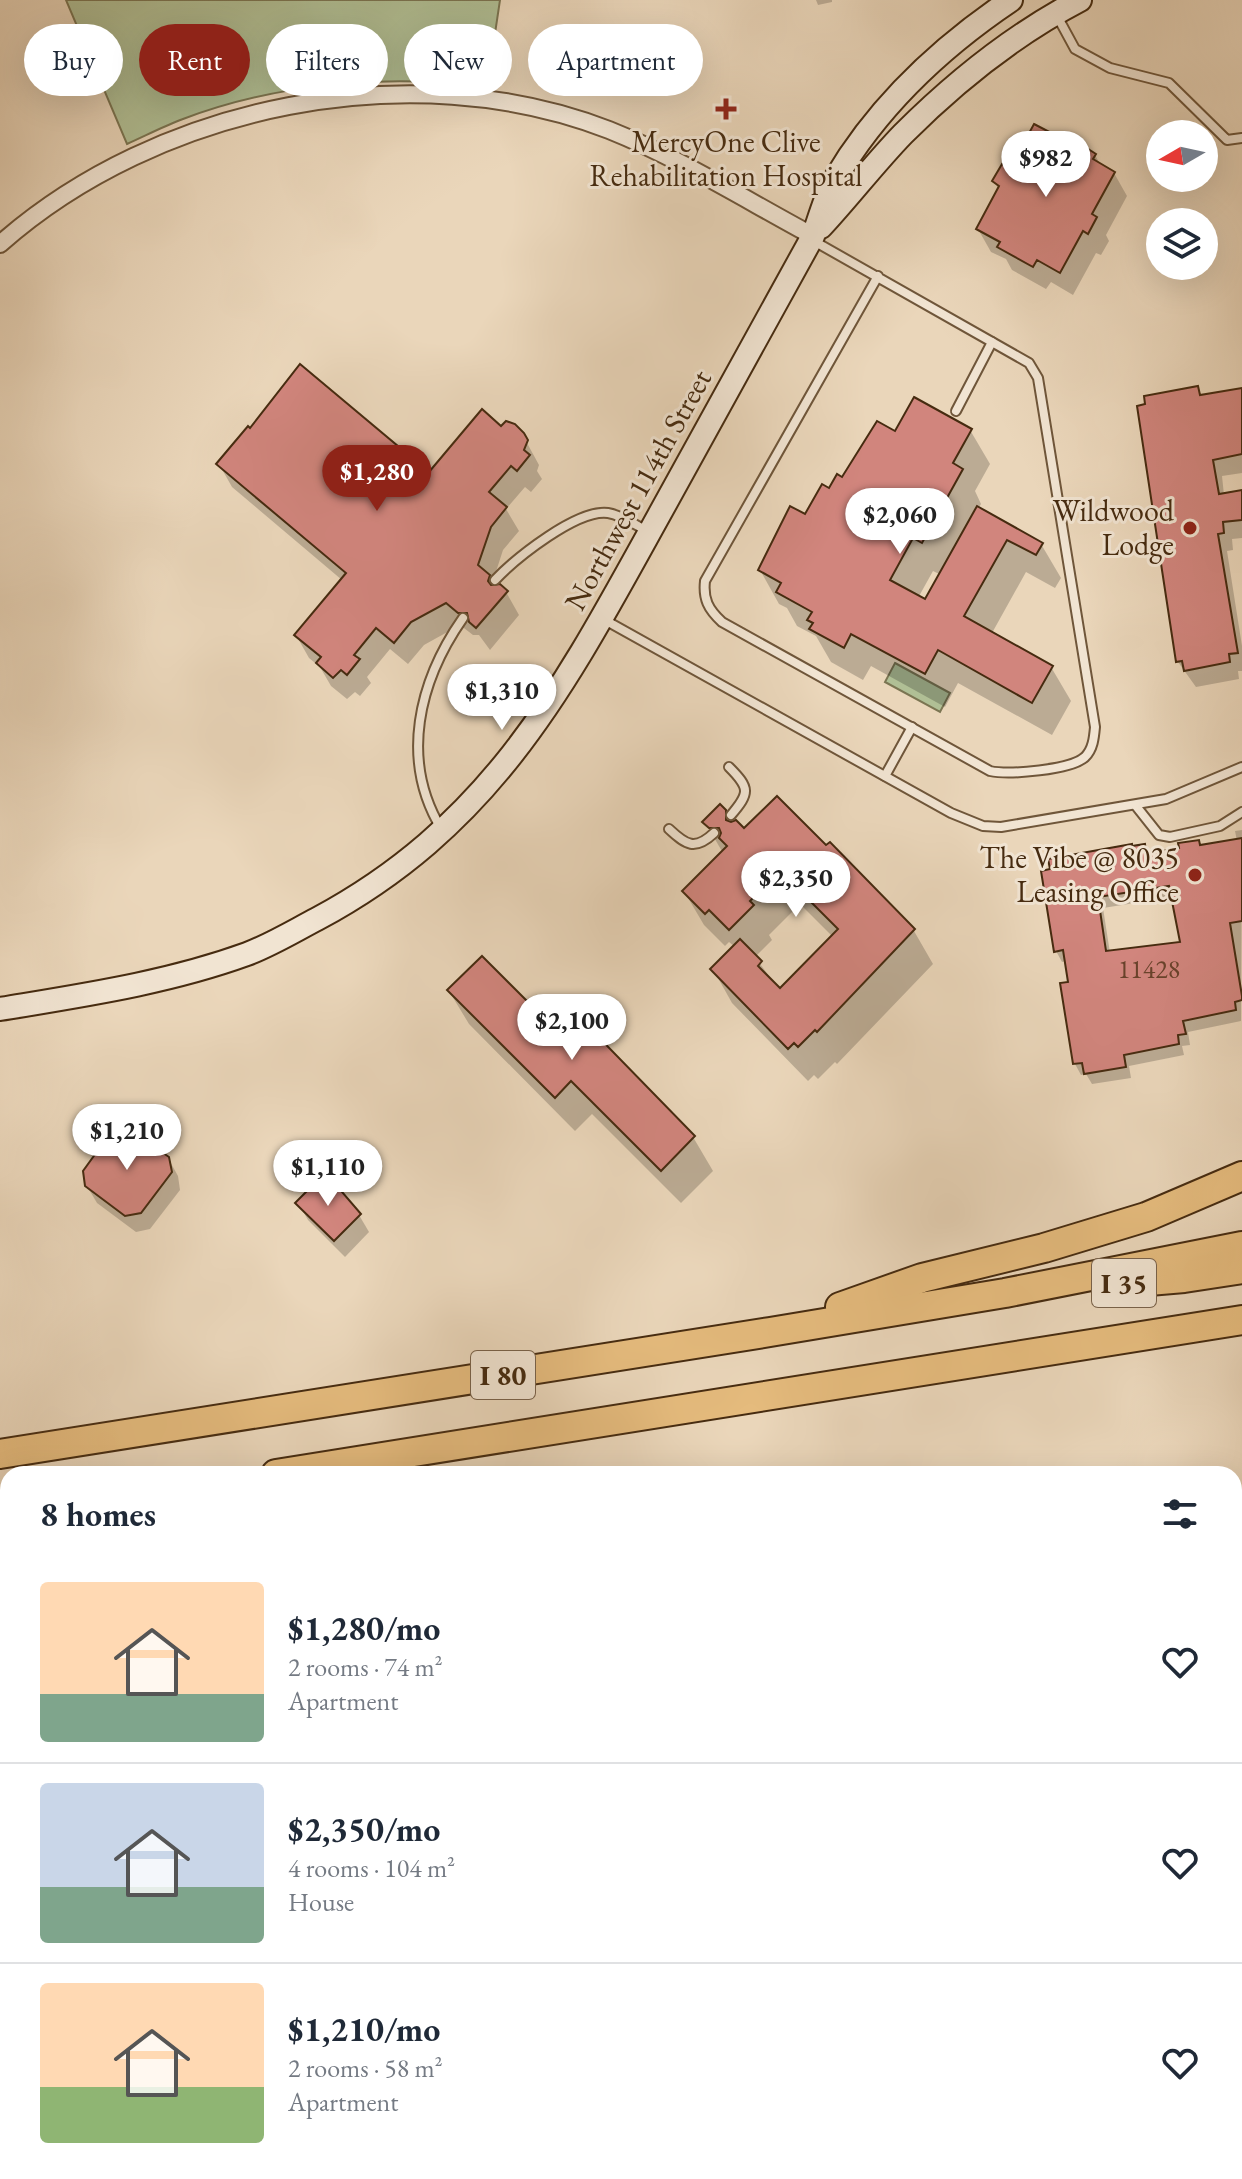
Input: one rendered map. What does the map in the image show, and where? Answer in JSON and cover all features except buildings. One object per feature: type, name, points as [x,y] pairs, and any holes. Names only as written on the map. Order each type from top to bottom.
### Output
[{"type":"highway","points":[[770,1332],[922,1278],[1044,1248],[1146,1217],[1242,1176]]},
{"type":"highway","name":"I 80","points":[[0,1454],[1005,1293],[1242,1246]]},
{"type":"highway","name":"I 35","points":[[1005,1293],[1184,1278],[1242,1269]]},
{"type":"highway","name":"I 80","points":[[326,1466],[1242,1320]]},
{"type":"street","name":"Northwest 114th Street","points":[[0,1009],[113,991],[201,969],[249,953],[365,891],[399,869],[443,832],[503,768],[564,684],[812,238],[834,181],[873,123],[930,62],[978,22],[1011,0]]},
{"type":"street","name":"Northwest 114th Street","points":[[812,238],[903,135],[954,87],[1025,32],[1052,6],[1080,0]]},
{"type":"street","points":[[0,244],[30,217],[53,202],[132,155],[184,134],[258,112],[336,99],[392,94],[458,97],[508,104],[559,114],[608,130],[665,156],[812,238]]},
{"type":"lane","points":[[1052,6],[1075,49],[1110,68],[1169,83],[1227,140],[1242,138]]},
{"type":"lane","points":[[812,238],[878,276],[992,342],[1029,363],[1038,378],[1095,727],[1093,742],[1083,759],[1073,764],[1002,773],[990,771],[722,622],[707,605],[705,581],[878,276]]},
{"type":"lane","points":[[956,411],[992,342]]},
{"type":"lane","points":[[495,580],[549,535],[596,514],[607,513],[650,532]]},
{"type":"lane","points":[[443,832],[424,794],[418,753],[420,715],[425,689],[438,659],[463,618]]},
{"type":"lane","points":[[602,619],[951,813],[983,826],[1001,827],[1136,806],[1166,799],[1242,767]]},
{"type":"lane","points":[[885,776],[912,727]]},
{"type":"lane","points":[[729,767],[740,778],[746,793],[745,799],[731,815]]},
{"type":"lane","points":[[1136,806],[1159,835],[1170,837],[1220,826],[1242,812]]},
{"type":"lane","points":[[669,829],[685,842],[694,844],[703,844],[714,833]]},
{"type":"green space","points":[[66,0],[500,0],[496,24],[404,24],[404,81],[388,82],[388,24],[266,24],[266,95],[176,122],[127,144],[107,96],[123,96],[123,24],[76,24]]},
{"type":"green space","points":[[895,663],[950,693],[940,712],[885,682]]},
{"type":"place","name":"MercyOne Clive Rehabilitation Hospital","points":[[726,109]]},
{"type":"place","name":"Wildwood Lodge","points":[[1190,528]]},
{"type":"place","name":"The Vibe @ 8035 Leasing Office","points":[[1195,875]]}]
